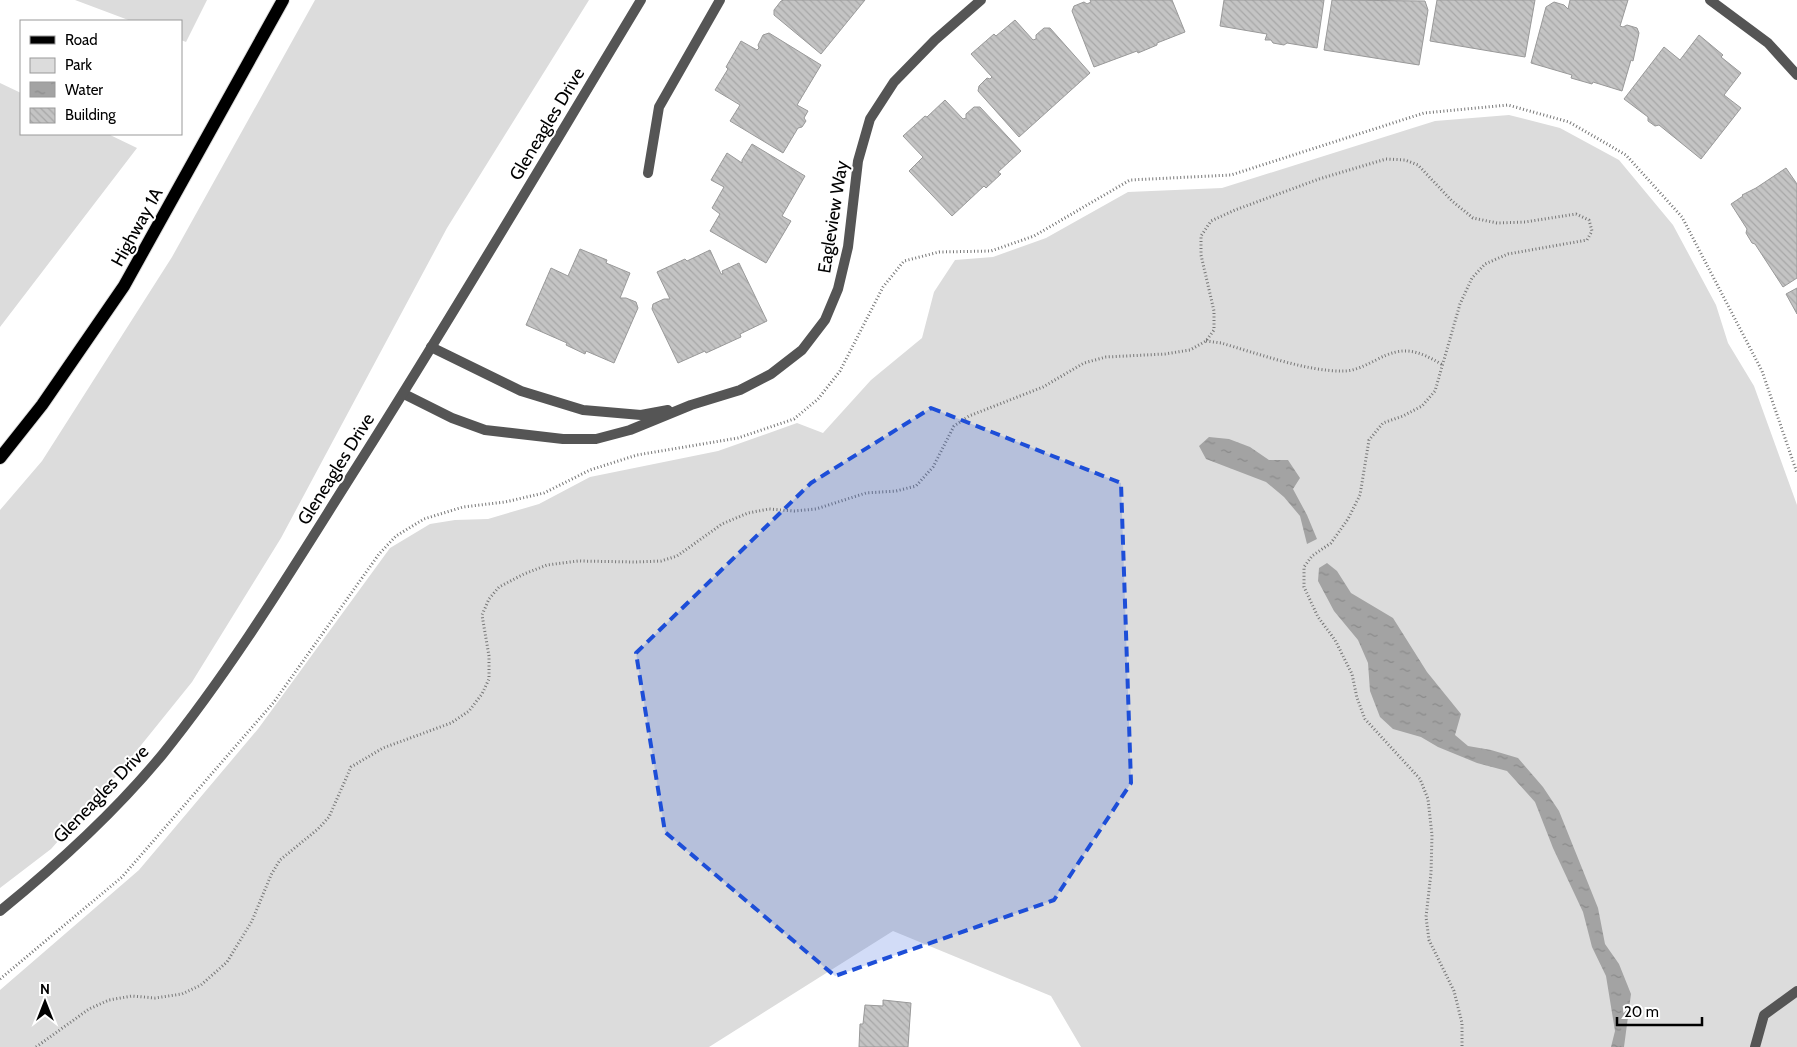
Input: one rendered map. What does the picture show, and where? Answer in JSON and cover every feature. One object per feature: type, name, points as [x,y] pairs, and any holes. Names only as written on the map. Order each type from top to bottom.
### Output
[{"type":"main road","name":"Highway 1A","points":[[0,458],[42,405],[124,286],[283,0]]},
{"type":"street","name":"Gleneagles Drive","points":[[0,911],[30,887],[98,824],[160,756],[215,686],[267,609],[404,394],[642,0]]},
{"type":"street","points":[[648,173],[659,107],[720,0]]},
{"type":"street","name":"Eagleview Way","points":[[404,394],[452,418],[485,430],[563,438],[596,438],[630,430],[691,406],[740,390],[770,374],[802,350],[824,320],[838,289],[848,247],[858,161],[870,119],[894,82],[935,40],[981,0]]},
{"type":"street","points":[[1710,0],[1768,43],[1797,74]]},
{"type":"street","name":"Eagleview Way","points":[[431,347],[521,391],[583,410],[641,415],[691,406]]},
{"type":"street","points":[[1755,1047],[1764,1015],[1797,991]]},
{"type":"path","points":[[0,979],[122,877],[274,702],[379,554],[396,536],[424,519],[463,507],[505,502],[544,493],[590,470],[637,455],[738,438],[794,419],[818,399],[840,370],[883,288],[904,261],[939,252],[991,251],[1034,236],[1130,180],[1231,175],[1424,113],[1508,105],[1569,122],[1626,155],[1682,217],[1762,372],[1797,473]]},
{"type":"path","points":[[36,1047],[89,1009],[109,1000],[132,996],[155,998],[182,994],[201,985],[227,962],[252,921],[271,875],[280,860],[318,829],[329,817],[351,767],[383,748],[451,723],[469,710],[482,694],[489,679],[489,656],[482,615],[489,599],[499,587],[546,565],[578,561],[661,561],[677,556],[722,524],[748,513],[769,509],[794,511],[816,509],[866,493],[896,491],[916,486],[932,467],[954,426],[969,416],[1043,387],[1084,364],[1106,357],[1165,354],[1190,350],[1206,341],[1214,330],[1214,311],[1201,255],[1201,236],[1211,221],[1235,210],[1319,179],[1386,159],[1405,160],[1418,165],[1452,202],[1473,218],[1498,223],[1525,222],[1576,214],[1589,220],[1592,231],[1587,240],[1508,254],[1485,264],[1472,278],[1460,304],[1436,391],[1422,406],[1403,416],[1383,423],[1369,440],[1360,495],[1348,519],[1331,543],[1312,556],[1304,568],[1304,587],[1318,617],[1335,640],[1352,674],[1357,698],[1366,719],[1420,779],[1428,799],[1432,835],[1431,874],[1426,917],[1429,940],[1454,992],[1462,1023],[1462,1047]]},
{"type":"path","points":[[1206,341],[1221,343],[1323,370],[1346,371],[1364,366],[1385,355],[1406,350],[1424,354],[1443,365]]},
{"type":"highlighted area","points":[[931,408],[1121,483],[1131,783],[1054,900],[835,976],[665,832],[636,653],[811,483]]},
{"type":"green space","points":[[75,0],[207,0],[186,42],[182,40],[182,20],[128,20]]},
{"type":"green space","points":[[315,0],[589,0],[447,228],[281,538],[192,682],[117,775],[51,849],[0,888],[0,510],[42,461],[172,257]]},
{"type":"green space","points":[[0,83],[20,93],[20,135],[110,135],[137,148],[0,327]]},
{"type":"green space","points":[[1509,115],[1560,128],[1619,160],[1673,225],[1716,305],[1728,343],[1754,386],[1797,505],[1797,1047],[1081,1047],[1051,996],[893,931],[709,1047],[0,1047],[0,990],[139,870],[258,729],[390,548],[430,524],[455,520],[488,519],[539,504],[590,477],[718,451],[797,423],[823,433],[871,380],[922,338],[934,292],[955,260],[993,257],[1046,238],[1128,192],[1222,188],[1435,121]]},
{"type":"water","points":[[1209,437],[1229,439],[1250,447],[1269,460],[1288,460],[1300,478],[1293,489],[1317,539],[1307,544],[1300,516],[1284,497],[1266,482],[1206,459],[1199,446]]},
{"type":"water","points":[[1327,563],[1337,571],[1351,593],[1393,618],[1427,672],[1461,714],[1455,735],[1468,746],[1518,758],[1543,787],[1559,811],[1598,908],[1605,944],[1619,964],[1631,994],[1624,1047],[1611,1047],[1615,1031],[1606,976],[1592,947],[1583,912],[1553,848],[1535,802],[1507,771],[1477,763],[1438,747],[1421,737],[1393,729],[1380,717],[1370,691],[1368,663],[1358,640],[1334,611],[1318,581],[1319,568]]},
{"type":"building","points":[[784,0],[865,0],[821,54],[774,15],[774,10]]},
{"type":"building","points":[[1090,0],[1172,0],[1185,32],[1138,53],[1137,51],[1094,67],[1072,11],[1074,6],[1084,2],[1087,4],[1091,2]]},
{"type":"building","points":[[1224,0],[1324,0],[1317,48],[1287,43],[1284,45],[1273,43],[1271,40],[1265,40],[1267,34],[1220,26]]},
{"type":"building","points":[[1332,0],[1425,1],[1428,10],[1419,65],[1324,50]]},
{"type":"building","points":[[1437,0],[1535,0],[1525,57],[1430,41]]},
{"type":"building","points":[[1570,0],[1628,0],[1620,26],[1627,25],[1637,28],[1639,33],[1633,61],[1631,60],[1622,91],[1593,82],[1592,84],[1571,78],[1572,75],[1531,63],[1546,7],[1554,2],[1564,5],[1568,9]]},
{"type":"building","points":[[1015,20],[1033,40],[1036,39],[1036,35],[1044,28],[1050,28],[1090,73],[1019,137],[978,91],[979,86],[987,78],[990,79],[992,77],[971,54],[994,34],[996,36]]},
{"type":"building","points":[[769,33],[821,65],[797,105],[808,111],[804,118],[806,121],[802,127],[798,128],[783,153],[730,121],[740,105],[715,90],[728,69],[726,67],[741,41],[757,50],[763,35]]},
{"type":"building","points":[[1699,35],[1723,55],[1721,57],[1741,73],[1724,95],[1741,108],[1701,159],[1659,125],[1655,126],[1648,121],[1648,117],[1624,99],[1664,47],[1680,60]]},
{"type":"building","points":[[945,100],[963,119],[966,118],[966,114],[974,107],[980,107],[1021,151],[998,172],[1001,174],[986,188],[984,186],[952,216],[909,171],[923,157],[903,136]]},
{"type":"building","points":[[752,144],[805,176],[782,216],[791,221],[766,263],[710,231],[720,214],[712,208],[724,187],[711,180],[727,153],[742,163]]},
{"type":"building","points":[[1786,168],[1797,184],[1797,278],[1783,287],[1755,244],[1752,243],[1746,233],[1747,229],[1731,204],[1742,195]]},
{"type":"building","points":[[580,249],[607,260],[606,263],[630,273],[620,298],[636,302],[638,308],[614,363],[586,351],[585,354],[566,345],[567,343],[526,325],[551,268],[568,276]]},
{"type":"building","points":[[710,250],[721,274],[723,274],[722,271],[739,263],[767,321],[740,334],[741,337],[678,363],[652,309],[653,304],[664,299],[670,299],[657,272]]},
{"type":"building","points":[[1797,288],[1797,314],[1786,294]]},
{"type":"building","points":[[883,1000],[911,1003],[908,1047],[859,1047],[860,1024],[863,1024],[865,1005],[883,1006]]}]
